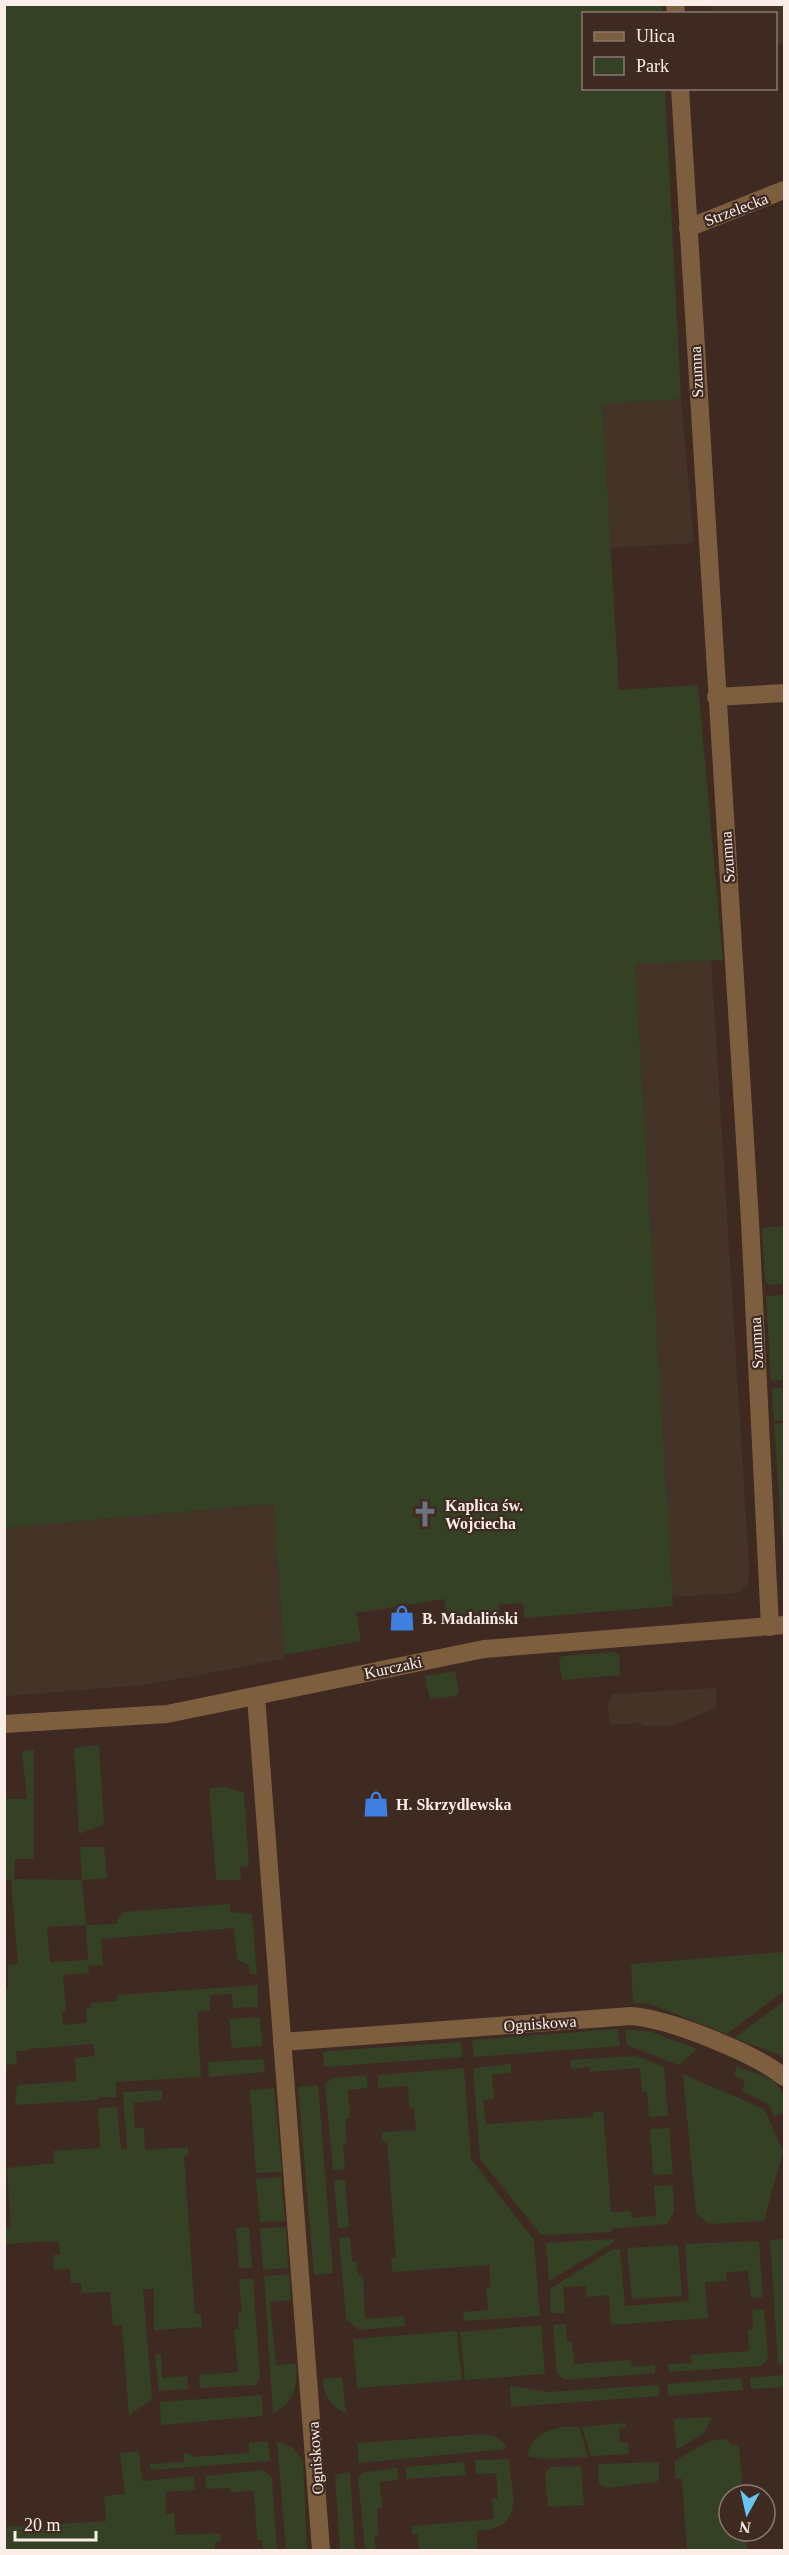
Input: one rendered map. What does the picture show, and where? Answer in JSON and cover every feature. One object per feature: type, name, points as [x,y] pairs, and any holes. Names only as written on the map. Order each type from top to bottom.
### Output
[{"type":"street","name":"Szumna","points":[[680,90],[716,697],[777,1626]]},
{"type":"street","name":"Strzelecka","points":[[688,228],[784,190]]},
{"type":"street","points":[[716,697],[784,693]]},
{"type":"street","name":"Kurczaki","points":[[4,1724],[167,1714],[484,1649],[777,1626]]},
{"type":"street","name":"Ogniskowa","points":[[256,1697],[321,2550]]},
{"type":"street","name":"Ogniskowa","points":[[282,2042],[631,2016],[659,2021],[710,2040],[774,2068],[784,2077]]},
{"type":"shaded area","points":[[711,5],[784,5],[784,43],[777,44],[777,12],[711,12]]},
{"type":"shaded area","points":[[681,399],[694,543],[610,548],[602,404]]},
{"type":"shaded area","points":[[711,960],[749,1567],[748,1583],[739,1593],[672,1597],[635,964]]},
{"type":"shaded area","points":[[275,1504],[284,1659],[145,1685],[5,1696],[5,1528]]},
{"type":"shaded area","points":[[716,1688],[716,1708],[674,1725],[644,1726],[640,1723],[610,1725],[608,1704],[613,1694]]},
{"type":"green space","points":[[5,4],[661,5],[662,12],[582,12],[582,90],[665,90],[681,399],[602,404],[619,690],[698,685],[723,960],[635,964],[673,1606],[525,1618],[523,1603],[499,1605],[500,1620],[449,1624],[444,1599],[356,1613],[361,1641],[284,1655],[274,1504],[5,1528]]},
{"type":"green space","points":[[784,1226],[784,1284],[770,1285],[765,1281],[762,1228]]},
{"type":"green space","points":[[784,1295],[784,1380],[771,1381],[766,1296]]},
{"type":"green space","points":[[784,1388],[784,1421],[774,1421],[772,1389]]},
{"type":"green space","points":[[784,1423],[784,1568],[774,1424]]},
{"type":"green space","points":[[613,1652],[619,1654],[620,1675],[562,1680],[559,1660],[562,1656]]},
{"type":"green space","points":[[455,1671],[459,1692],[456,1696],[430,1699],[425,1676]]},
{"type":"green space","points":[[99,1745],[104,1824],[79,1834],[74,1748]]},
{"type":"green space","points":[[34,1750],[34,1859],[15,1859],[14,1879],[82,1880],[86,1925],[118,1924],[117,1920],[122,1912],[230,1904],[230,1912],[252,1914],[257,1975],[250,1974],[249,1966],[237,1959],[234,1928],[101,1939],[103,1965],[88,1966],[89,1973],[63,1975],[66,2010],[62,2011],[63,2025],[87,2023],[86,2008],[91,2008],[91,2003],[117,2001],[117,1995],[258,1985],[258,2007],[233,2008],[232,1994],[210,1995],[210,2010],[197,2012],[201,2077],[116,2082],[116,2097],[15,2105],[17,2085],[76,2081],[75,2058],[95,2056],[93,2044],[27,2049],[27,2051],[16,2051],[17,2064],[5,2065],[5,1989],[8,1989],[8,1965],[18,1964],[11,1880],[5,1880],[5,1799],[27,1799],[22,1751]],"holes":[[[86,1925],[88,1960],[50,1962],[47,1927]]]},
{"type":"green space","points":[[226,1787],[244,1793],[249,1866],[240,1867],[241,1880],[216,1880],[209,1788]]},
{"type":"green space","points":[[80,1847],[104,1847],[107,1878],[82,1880]]},
{"type":"green space","points":[[784,1952],[784,1991],[727,2034],[650,2004],[633,2003],[631,1964]]},
{"type":"green space","points":[[784,2001],[784,2060],[778,2054],[734,2038]]},
{"type":"green space","points":[[260,2017],[262,2046],[232,2048],[229,2019]]},
{"type":"green space","points":[[618,2029],[620,2046],[474,2057],[472,2040]]},
{"type":"green space","points":[[625,2029],[652,2032],[697,2049],[679,2065],[627,2045]]},
{"type":"green space","points":[[461,2042],[462,2057],[324,2067],[323,2053],[328,2051]]},
{"type":"green space","points":[[636,2056],[664,2067],[668,2116],[649,2117],[647,2092],[642,2092],[640,2068],[590,2072],[590,2067],[571,2069],[570,2060]]},
{"type":"green space","points":[[263,2059],[265,2072],[209,2077],[208,2062]]},
{"type":"green space","points":[[511,2064],[511,2073],[492,2075],[494,2099],[483,2100],[486,2124],[593,2117],[593,2112],[603,2111],[611,2212],[631,2211],[632,2218],[656,2216],[654,2186],[673,2185],[674,2212],[667,2224],[612,2229],[612,2232],[541,2235],[480,2159],[473,2068]]},
{"type":"green space","points":[[737,2066],[773,2080],[784,2094],[784,2112],[775,2117],[768,2104],[742,2091],[745,2081],[734,2076]]},
{"type":"green space","points":[[464,2068],[471,2159],[534,2240],[540,2316],[464,2321],[463,2312],[488,2310],[486,2288],[491,2288],[489,2265],[392,2272],[391,2258],[396,2258],[387,2141],[382,2141],[382,2132],[416,2130],[414,2108],[409,2107],[408,2086],[378,2088],[378,2075]]},
{"type":"green space","points":[[683,2074],[764,2109],[783,2151],[764,2221],[709,2224],[696,2213]]},
{"type":"green space","points":[[366,2075],[368,2088],[348,2090],[350,2118],[345,2119],[347,2143],[343,2144],[345,2169],[333,2170],[325,2084],[333,2078]]},
{"type":"green space","points":[[318,2085],[333,2273],[314,2275],[298,2087]]},
{"type":"green space","points":[[274,2088],[282,2172],[256,2173],[250,2090]]},
{"type":"green space","points":[[162,2090],[162,2100],[133,2103],[135,2128],[144,2128],[145,2150],[188,2147],[188,2155],[184,2156],[195,2314],[201,2314],[202,2327],[154,2330],[154,2289],[143,2289],[152,2399],[129,2415],[122,2326],[113,2325],[110,2292],[82,2293],[81,2283],[71,2283],[70,2269],[54,2270],[53,2255],[60,2255],[59,2241],[5,2244],[5,2228],[11,2227],[7,2168],[54,2163],[53,2151],[100,2148],[98,2108],[117,2107],[121,2149],[127,2149],[123,2092]]},
{"type":"green space","points":[[669,2128],[673,2174],[653,2175],[650,2129]]},
{"type":"green space","points":[[281,2177],[285,2221],[260,2222],[256,2179]]},
{"type":"green space","points":[[334,2180],[345,2180],[349,2227],[338,2228]]},
{"type":"green space","points":[[249,2227],[252,2268],[239,2268],[236,2228]]},
{"type":"green space","points":[[286,2227],[288,2268],[263,2270],[260,2228]]},
{"type":"green space","points":[[350,2237],[352,2261],[356,2261],[358,2275],[363,2275],[365,2319],[404,2316],[405,2326],[359,2330],[346,2319],[339,2238]]},
{"type":"green space","points":[[614,2239],[614,2242],[549,2281],[546,2243]]},
{"type":"green space","points":[[784,2239],[784,2364],[778,2365],[770,2240]]},
{"type":"green space","points":[[759,2241],[763,2297],[751,2298],[748,2271],[726,2272],[727,2281],[705,2282],[708,2318],[611,2325],[609,2295],[587,2297],[586,2286],[563,2287],[565,2313],[551,2313],[550,2289],[613,2249],[620,2249],[625,2306],[689,2301],[685,2244]]},
{"type":"green space","points":[[678,2245],[682,2296],[632,2299],[627,2248]]},
{"type":"green space","points":[[289,2274],[291,2300],[270,2302],[276,2365],[296,2364],[296,2380],[293,2393],[286,2405],[273,2414],[264,2276]]},
{"type":"green space","points":[[239,2279],[253,2279],[260,2378],[256,2385],[200,2388],[199,2375],[238,2372],[234,2329],[239,2329],[238,2313],[242,2313]]},
{"type":"green space","points":[[764,2309],[768,2358],[761,2366],[669,2372],[668,2364],[692,2363],[691,2355],[749,2351],[748,2329],[753,2329],[752,2310]]},
{"type":"green space","points":[[566,2324],[567,2342],[572,2342],[574,2364],[631,2360],[632,2367],[655,2365],[655,2373],[565,2380],[557,2373],[553,2325]]},
{"type":"green space","points":[[541,2325],[545,2374],[465,2380],[460,2332]]},
{"type":"green space","points":[[457,2331],[462,2380],[357,2388],[353,2339]]},
{"type":"green space","points":[[155,2354],[161,2354],[162,2378],[187,2376],[188,2389],[159,2391]]},
{"type":"green space","points":[[784,2375],[784,2387],[751,2389],[750,2378]]},
{"type":"green space","points":[[342,2377],[346,2414],[329,2400],[323,2379]]},
{"type":"green space","points":[[741,2378],[743,2390],[668,2396],[667,2384]]},
{"type":"green space","points":[[659,2385],[659,2396],[511,2407],[510,2386],[548,2392]]},
{"type":"green space","points":[[262,2395],[263,2416],[161,2425],[160,2402]]},
{"type":"green space","points":[[712,2417],[704,2433],[678,2449],[676,2448],[674,2419]]},
{"type":"green space","points":[[626,2423],[626,2428],[619,2429],[620,2443],[628,2443],[629,2454],[591,2456],[582,2427]]},
{"type":"green space","points":[[561,2427],[579,2427],[588,2457],[544,2459],[528,2456],[535,2439]]},
{"type":"green space","points":[[483,2434],[495,2436],[505,2444],[506,2449],[359,2463],[357,2443]]},
{"type":"green space","points":[[727,2439],[732,2445],[739,2445],[742,2483],[717,2483],[717,2543],[747,2543],[747,2550],[687,2550],[682,2479],[675,2478],[675,2461],[709,2441]]},
{"type":"green space","points":[[268,2441],[270,2461],[151,2470],[150,2464],[184,2462],[184,2453],[191,2454],[192,2457],[249,2453],[249,2443]]},
{"type":"green space","points":[[277,2441],[293,2448],[303,2460],[307,2550],[286,2550]]},
{"type":"green space","points":[[139,2451],[142,2481],[194,2476],[195,2490],[165,2492],[166,2514],[174,2513],[176,2535],[220,2533],[221,2541],[215,2542],[215,2550],[5,2550],[5,2527],[38,2525],[39,2529],[57,2527],[57,2524],[106,2521],[104,2496],[125,2494],[120,2453]]},
{"type":"green space","points":[[509,2459],[512,2508],[503,2523],[493,2528],[477,2531],[477,2550],[419,2550],[418,2534],[412,2534],[412,2526],[494,2519],[492,2499],[498,2498],[496,2473],[476,2474],[475,2460]]},
{"type":"green space","points":[[464,2462],[466,2475],[407,2479],[406,2467]]},
{"type":"green space","points":[[659,2462],[659,2480],[656,2482],[606,2488],[599,2484],[598,2464]]},
{"type":"green space","points":[[581,2466],[584,2505],[548,2507],[545,2474],[550,2467]]},
{"type":"green space","points":[[397,2468],[398,2480],[380,2482],[382,2508],[377,2509],[379,2535],[374,2536],[376,2550],[365,2550],[358,2477],[364,2472]]},
{"type":"green space","points":[[264,2470],[272,2478],[277,2550],[263,2550],[262,2540],[257,2540],[254,2491],[231,2492],[230,2488],[206,2489],[205,2476]]},
{"type":"green space","points":[[350,2472],[355,2550],[340,2550],[335,2475]]},
{"type":"place","name":"Kaplica św. Wojciecha","points":[[425,1514]]},
{"type":"place","name":"B. Madaliński","points":[[402,1618]]},
{"type":"place","name":"H. Skrzydlewska","points":[[376,1804]]}]
